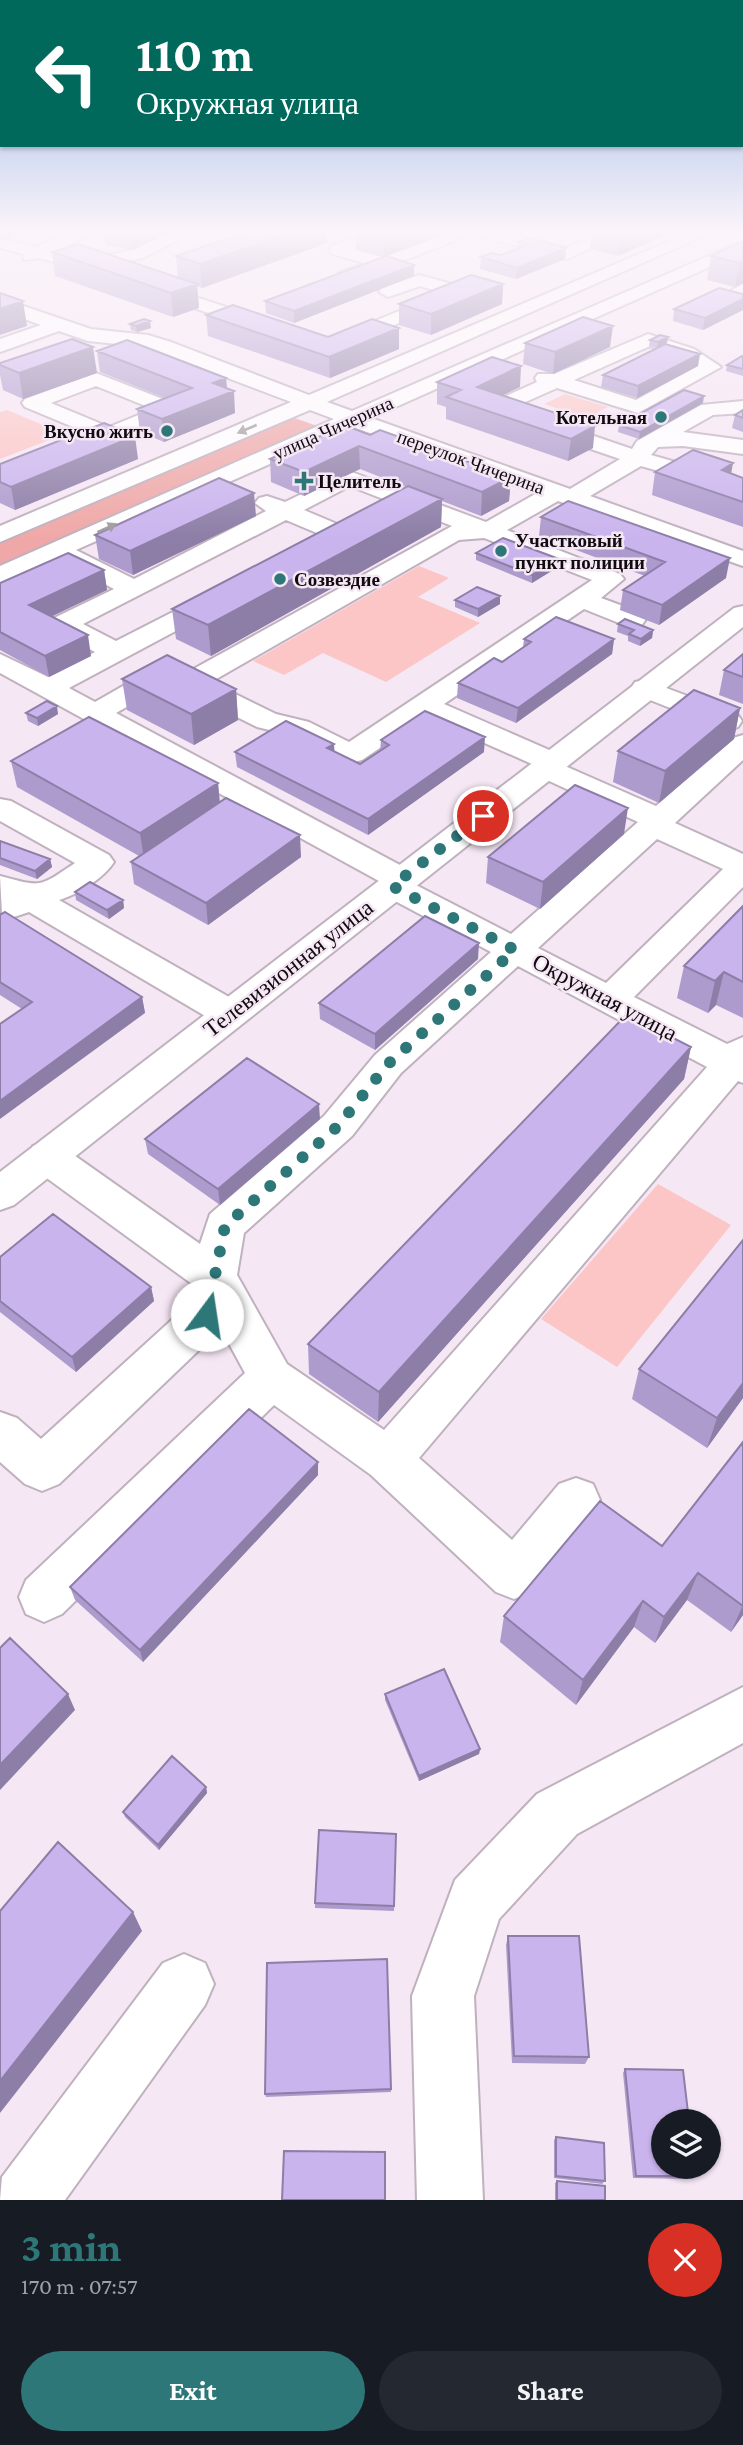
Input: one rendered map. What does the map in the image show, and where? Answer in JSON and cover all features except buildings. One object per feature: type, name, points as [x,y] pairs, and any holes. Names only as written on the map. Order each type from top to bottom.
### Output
[{"type":"street","points":[[0,338],[17,334]]},
{"type":"street","points":[[0,346],[31,334]]},
{"type":"street","name":"переулок Чичерина","points":[[84,334],[148,341],[743,559]]},
{"type":"street","points":[[148,341],[164,334]]},
{"type":"street","points":[[288,334],[292,335]]},
{"type":"street","points":[[316,343],[327,347],[360,334]]},
{"type":"street","points":[[397,334],[436,346]]},
{"type":"street","name":"улица Чичерина","points":[[5,528],[171,461],[465,334]]},
{"type":"street","name":"улица Чичерина","points":[[0,575],[543,334]]},
{"type":"street","points":[[486,360],[638,407],[711,368],[687,353],[637,334]]},
{"type":"street","points":[[666,334],[699,340]]},
{"type":"street","points":[[648,340],[493,409],[638,458],[743,488]]},
{"type":"street","points":[[84,444],[108,435],[172,409],[96,379],[32,403],[108,435],[171,461]]},
{"type":"street","points":[[190,683],[454,533],[488,531],[563,495],[638,458],[645,446],[708,409],[743,407]]},
{"type":"street","points":[[653,441],[683,439],[743,447]]},
{"type":"street","points":[[349,478],[611,579],[351,754],[299,728],[267,722],[190,683],[161,676],[63,624],[268,522],[284,510],[349,478]]},
{"type":"street","points":[[213,482],[284,510],[358,524]]},
{"type":"street","points":[[308,550],[405,499]]},
{"type":"street","points":[[470,555],[492,543],[494,539],[488,531]]},
{"type":"street","points":[[56,551],[134,589]]},
{"type":"street","points":[[47,688],[241,586]]},
{"type":"street","points":[[581,599],[633,619]]},
{"type":"street","name":"Телевизионная улица","points":[[0,1194],[743,614]]},
{"type":"street","name":"Окружная улица","points":[[0,663],[515,950],[610,1000],[739,1061]]},
{"type":"street","points":[[94,713],[161,676]]},
{"type":"street","points":[[645,688],[743,727]]},
{"type":"street","points":[[423,705],[648,814],[665,831],[743,867],[610,1000]]},
{"type":"street","points":[[2,1439],[42,1469],[207,1315],[225,1226],[338,1126],[388,1064],[743,744]]},
{"type":"street","points":[[0,808],[98,862],[57,890],[10,899]]},
{"type":"street","points":[[10,899],[230,1014]]},
{"type":"street","points":[[388,1460],[739,1061]]},
{"type":"street","points":[[47,1157],[216,1278],[271,1378],[388,1460],[514,1575],[576,1500]]},
{"type":"street","points":[[44,1597],[271,1378]]},
{"type":"street","points":[[450,2200],[443,1996],[476,1901],[557,1814],[743,1714]]},
{"type":"street","points":[[25,2200],[184,1984]]},
{"type":"shaded area","points":[[565,394],[608,407],[587,418],[544,404]]},
{"type":"shaded area","points":[[7,410],[65,434],[0,459],[0,412]]},
{"type":"shaded area","points":[[283,414],[329,430],[0,575],[0,534]]},
{"type":"shaded area","points":[[419,566],[449,578],[418,597],[480,623],[386,682],[323,653],[284,675],[253,661]]},
{"type":"shaded area","points":[[658,1184],[731,1225],[617,1367],[541,1319]]},
{"type":"place","name":"Котельная","points":[[661,417]]},
{"type":"place","name":"Вкусно жить","points":[[167,431]]},
{"type":"place","name":"Целитель","points":[[304,481]]},
{"type":"place","name":"Участковый пункт полиции","points":[[501,551]]},
{"type":"place","name":"Созвездие","points":[[280,579]]},
{"type":"route","points":[[207,1315],[225,1226],[338,1126],[388,1064],[515,950],[392,886],[483,816]]}]
